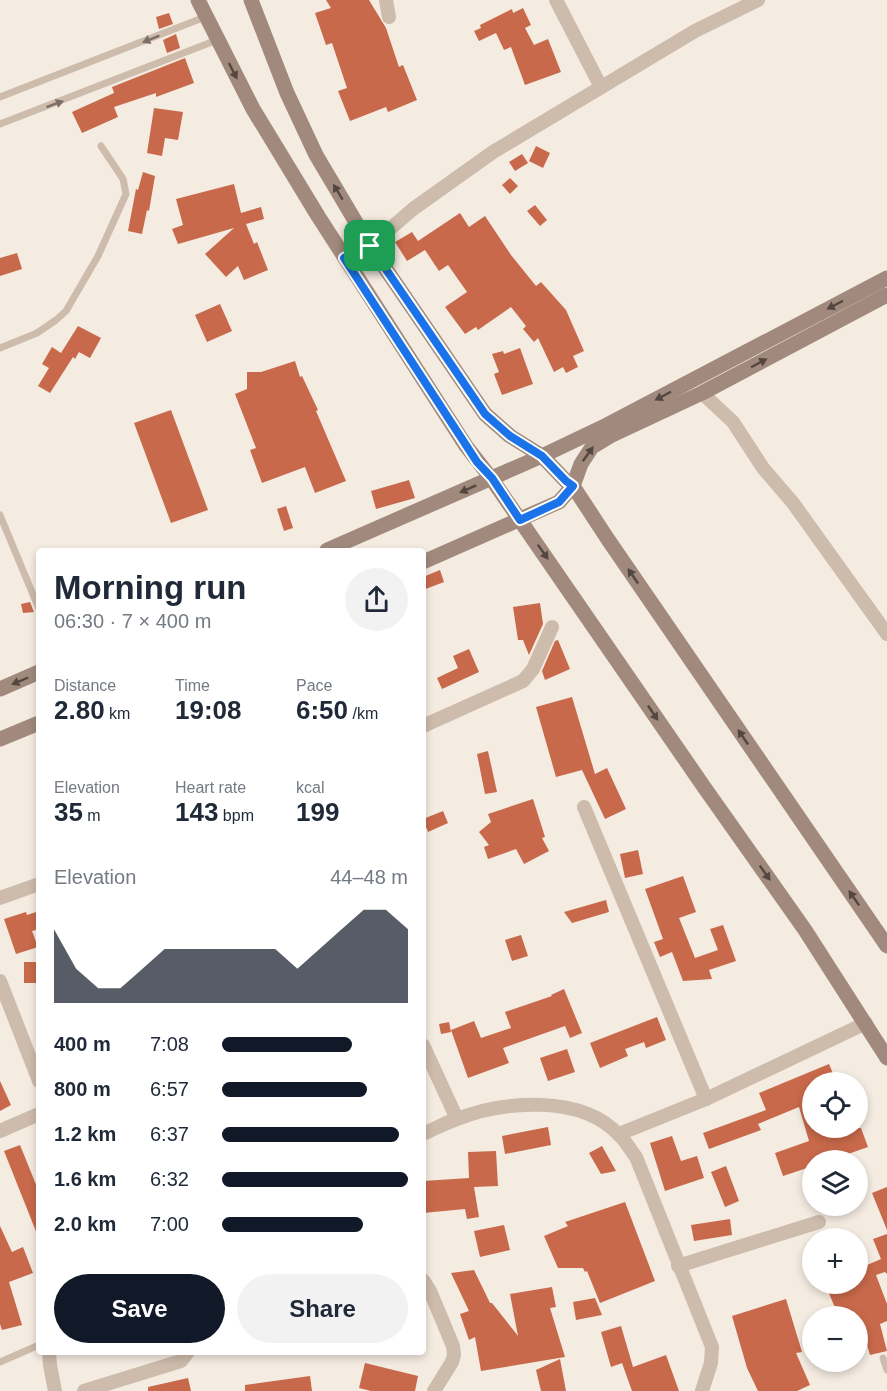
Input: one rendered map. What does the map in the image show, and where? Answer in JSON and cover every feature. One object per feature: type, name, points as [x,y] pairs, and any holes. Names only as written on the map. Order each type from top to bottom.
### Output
[{"type":"street","points":[[198,0],[253,109],[344,258],[466,446],[492,478],[704,787],[806,930],[887,1058]]},
{"type":"street","points":[[250,0],[287,93],[316,155],[370,246],[485,414],[510,436],[542,456],[573,486],[686,655],[887,946]]},
{"type":"street","points":[[386,0],[389,17]]},
{"type":"street","points":[[556,0],[602,87]]},
{"type":"street","points":[[344,258],[370,246],[413,209],[493,152],[695,31],[758,0]]},
{"type":"street","points":[[332,548],[607,425],[887,278]]},
{"type":"street","points":[[426,561],[559,502],[573,486],[581,464],[592,447],[610,436],[702,393],[887,295]]},
{"type":"street","points":[[702,393],[733,422],[763,468],[793,503],[887,634]]},
{"type":"street","points":[[426,725],[523,681],[533,669],[552,627]]},
{"type":"street","points":[[0,689],[36,673]]},
{"type":"street","points":[[0,739],[36,724]]},
{"type":"street","points":[[584,807],[706,1099]]},
{"type":"street","points":[[0,898],[36,885]]},
{"type":"street","points":[[0,981],[36,1073]]},
{"type":"street","points":[[619,1134],[706,1099],[866,1023]]},
{"type":"street","points":[[426,1052],[457,1119]]},
{"type":"street","points":[[426,1133],[457,1119],[515,1106],[550,1105],[579,1111],[597,1118],[619,1134],[636,1157],[712,1347],[711,1364],[702,1391]]},
{"type":"street","points":[[0,1131],[36,1115]]},
{"type":"street","points":[[678,1266],[819,1222]]},
{"type":"street","points":[[426,1285],[453,1346],[454,1355],[434,1391]]},
{"type":"street","points":[[50,1355],[55,1391]]},
{"type":"street","points":[[84,1391],[181,1361],[186,1355]]},
{"type":"lane","points":[[0,97],[205,17]]},
{"type":"lane","points":[[0,124],[217,40]]},
{"type":"lane","points":[[0,348],[37,333],[66,311],[98,256],[126,194],[123,179],[101,146]]},
{"type":"lane","points":[[0,515],[36,602]]},
{"type":"lane","points":[[0,1362],[36,1346]]},
{"type":"lane","points":[[883,1358],[887,1370]]},
{"type":"building","points":[[326,0],[369,0],[386,28],[399,67],[403,65],[417,100],[388,112],[386,107],[350,121],[338,91],[347,88],[332,43],[326,45],[315,13],[331,8]]},
{"type":"building","points":[[523,8],[531,25],[525,28],[534,45],[548,39],[561,72],[525,85],[511,47],[504,50],[496,33],[479,41],[474,31],[481,28],[480,25],[512,9],[513,13]]},
{"type":"building","points":[[169,13],[173,24],[159,29],[156,17]]},
{"type":"building","points":[[176,34],[180,48],[167,53],[163,40]]},
{"type":"building","points":[[185,58],[194,83],[156,97],[156,93],[114,107],[118,117],[82,133],[72,112],[114,93],[112,87]]},
{"type":"building","points":[[154,108],[183,112],[178,140],[165,138],[162,156],[147,153]]},
{"type":"building","points":[[536,146],[550,153],[543,168],[529,161]]},
{"type":"building","points":[[522,154],[528,163],[515,171],[509,162]]},
{"type":"building","points":[[143,172],[155,176],[149,211],[147,210],[142,234],[128,231],[136,189],[138,190]]},
{"type":"building","points":[[510,178],[518,186],[510,194],[502,185]]},
{"type":"building","points":[[234,184],[241,213],[261,207],[264,219],[246,224],[254,244],[257,242],[268,270],[244,280],[238,266],[226,277],[205,254],[234,228],[178,244],[172,229],[183,225],[176,199]]},
{"type":"building","points":[[535,205],[547,220],[540,226],[527,211]]},
{"type":"building","points":[[460,213],[469,227],[485,216],[511,255],[536,286],[541,282],[566,310],[584,351],[573,356],[578,367],[566,373],[563,367],[554,372],[538,338],[534,342],[523,329],[526,326],[511,307],[478,330],[476,327],[465,334],[445,307],[467,292],[448,265],[439,271],[425,250],[407,261],[395,242],[412,232],[418,241]]},
{"type":"building","points":[[17,253],[22,269],[0,276],[0,258]]},
{"type":"building","points":[[220,304],[232,331],[207,342],[195,315]]},
{"type":"building","points":[[78,326],[101,338],[90,358],[79,352],[75,359],[73,357],[50,393],[38,386],[49,368],[42,364],[52,347],[61,353]]},
{"type":"building","points":[[520,348],[533,384],[502,395],[494,374],[499,372],[492,354],[503,351],[504,354]]},
{"type":"building","points":[[295,361],[300,377],[302,376],[318,410],[316,411],[346,481],[315,493],[305,467],[262,483],[250,450],[256,448],[235,394],[247,389],[247,372],[261,372]]},
{"type":"building","points":[[171,410],[208,510],[171,523],[134,423]]},
{"type":"building","points":[[409,480],[415,498],[376,509],[371,491]]},
{"type":"building","points":[[286,506],[293,528],[284,531],[277,509]]},
{"type":"building","points":[[440,570],[444,582],[426,589],[426,576]]},
{"type":"building","points":[[30,602],[34,612],[23,613],[21,604]]},
{"type":"building","points":[[540,603],[543,624],[529,655],[523,640],[518,640],[513,607]]},
{"type":"building","points":[[558,640],[570,669],[545,680],[542,671],[555,641]]},
{"type":"building","points":[[469,649],[479,672],[442,689],[437,678],[458,668],[453,656]]},
{"type":"building","points":[[572,697],[595,774],[607,768],[626,809],[605,819],[582,770],[556,777],[536,707]]},
{"type":"building","points":[[488,751],[497,792],[485,794],[477,754]]},
{"type":"building","points":[[533,799],[545,837],[542,838],[549,851],[524,864],[516,849],[488,859],[484,847],[489,845],[479,832],[491,822],[488,814]]},
{"type":"building","points":[[443,811],[448,823],[428,832],[426,818]]},
{"type":"building","points":[[638,850],[643,874],[625,878],[620,854]]},
{"type":"building","points":[[683,876],[696,912],[679,918],[695,958],[718,950],[710,929],[723,925],[736,961],[709,970],[712,979],[683,981],[672,952],[660,957],[654,942],[663,939],[645,889]]},
{"type":"building","points":[[606,900],[609,912],[572,923],[564,912]]},
{"type":"building","points":[[26,912],[27,915],[36,912],[36,930],[32,931],[36,948],[16,954],[4,919]]},
{"type":"building","points":[[521,935],[528,956],[512,961],[505,940]]},
{"type":"building","points":[[24,962],[36,962],[36,983],[24,983]]},
{"type":"building","points":[[564,989],[582,1033],[570,1038],[565,1026],[503,1048],[509,1063],[468,1078],[451,1030],[474,1021],[481,1038],[511,1028],[505,1012],[552,996]]},
{"type":"building","points":[[657,1017],[666,1040],[646,1048],[644,1042],[625,1049],[628,1056],[600,1068],[590,1043]]},
{"type":"building","points":[[449,1022],[451,1032],[441,1034],[439,1024]]},
{"type":"building","points":[[567,1049],[575,1072],[548,1081],[540,1058]]},
{"type":"building","points":[[829,1064],[832,1072],[810,1072]]},
{"type":"building","points":[[802,1075],[802,1117],[799,1107],[758,1124],[761,1130],[709,1149],[703,1133],[766,1110],[759,1093]]},
{"type":"building","points":[[0,1081],[11,1105],[0,1111]]},
{"type":"building","points":[[548,1127],[551,1145],[505,1154],[502,1136]]},
{"type":"building","points":[[672,1136],[681,1161],[697,1156],[704,1178],[665,1191],[650,1143]]},
{"type":"building","points":[[808,1138],[865,1138],[868,1147],[859,1150],[802,1150],[802,1170],[783,1176],[775,1153],[809,1141]]},
{"type":"building","points":[[20,1145],[36,1185],[36,1231],[4,1151]]},
{"type":"building","points":[[602,1146],[616,1171],[601,1174],[589,1153]]},
{"type":"building","points":[[496,1151],[498,1186],[474,1187],[479,1217],[467,1219],[465,1209],[426,1213],[426,1181],[469,1178],[468,1152]]},
{"type":"building","points":[[726,1166],[739,1201],[725,1207],[711,1172]]},
{"type":"building","points":[[887,1187],[887,1230],[872,1193]]},
{"type":"building","points":[[625,1202],[655,1281],[600,1303],[587,1271],[585,1272],[583,1268],[558,1268],[544,1236],[568,1226],[565,1222]]},
{"type":"building","points":[[730,1219],[732,1235],[694,1241],[691,1225]]},
{"type":"building","points":[[504,1225],[510,1250],[480,1257],[474,1231]]},
{"type":"building","points":[[0,1226],[12,1252],[23,1247],[33,1273],[9,1282],[22,1325],[2,1330],[0,1324]]},
{"type":"building","points":[[887,1234],[887,1274],[885,1272],[876,1275],[887,1304],[887,1321],[880,1324],[887,1351],[870,1355],[868,1306],[834,1306],[829,1294],[868,1294],[868,1265],[881,1259],[873,1239]]},
{"type":"building","points":[[474,1270],[490,1303],[518,1336],[510,1294],[552,1287],[556,1307],[550,1308],[565,1357],[481,1371],[475,1337],[469,1340],[460,1314],[469,1311],[451,1273]]},
{"type":"building","points":[[595,1298],[602,1315],[576,1320],[573,1302]]},
{"type":"building","points":[[786,1299],[802,1352],[796,1353],[802,1372],[804,1372],[810,1385],[797,1391],[758,1391],[747,1368],[732,1316]]},
{"type":"building","points":[[621,1326],[633,1367],[666,1355],[679,1391],[632,1391],[622,1363],[611,1367],[601,1332]]},
{"type":"building","points":[[560,1359],[566,1391],[541,1391],[536,1370]]},
{"type":"building","points":[[365,1363],[418,1376],[415,1391],[371,1391],[359,1388]]},
{"type":"building","points":[[310,1376],[312,1391],[245,1391],[245,1385]]},
{"type":"building","points":[[188,1378],[191,1391],[148,1391],[148,1387]]},
{"type":"route","points":[[370,246],[485,414],[510,436],[542,456],[573,486],[559,502],[520,520],[492,478],[477,462],[344,258],[370,246]]}]
